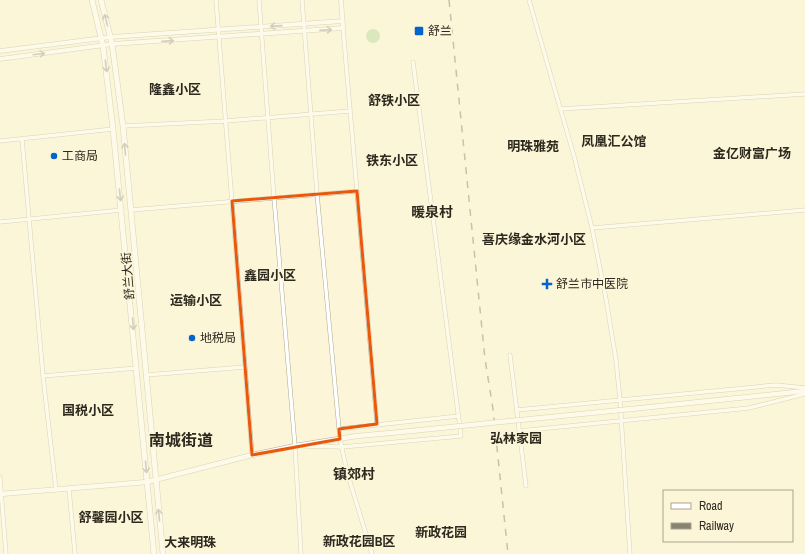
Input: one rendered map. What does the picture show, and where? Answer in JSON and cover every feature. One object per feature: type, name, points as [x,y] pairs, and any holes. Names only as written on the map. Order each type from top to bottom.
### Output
[{"type":"main road","name":"舒兰大街","points":[[92,0],[102,39],[113,129],[154,554]]},
{"type":"main road","name":"舒兰大街","points":[[101,0],[111,38],[123,126],[163,554]]},
{"type":"main road","points":[[1,494],[147,482],[252,455],[340,439],[805,392]]},
{"type":"street","points":[[216,0],[220,30],[252,455]]},
{"type":"street","points":[[258,0],[295,446],[301,554]]},
{"type":"street","points":[[302,0],[317,194],[340,439],[347,472],[372,554]]},
{"type":"street","points":[[341,0],[377,424]]},
{"type":"street","points":[[529,0],[574,156],[592,228],[616,360],[622,420],[630,554]]},
{"type":"street","points":[[0,50],[111,38],[343,21]]},
{"type":"street","points":[[0,59],[112,44],[343,28]]},
{"type":"street","points":[[295,446],[342,447],[461,436],[413,62]]},
{"type":"street","points":[[560,109],[805,94]]},
{"type":"street","points":[[123,126],[226,121],[350,111]]},
{"type":"street","points":[[0,141],[113,129]]},
{"type":"street","points":[[22,139],[43,376],[56,490]]},
{"type":"street","points":[[131,210],[357,191]]},
{"type":"street","points":[[0,222],[122,210]]},
{"type":"street","points":[[592,228],[805,210]]},
{"type":"street","points":[[510,355],[526,486]]},
{"type":"street","points":[[146,375],[245,367]]},
{"type":"street","points":[[43,376],[137,368]]},
{"type":"street","points":[[517,410],[776,385],[805,388]]},
{"type":"street","points":[[519,431],[749,408],[805,392]]},
{"type":"street","points":[[339,429],[459,416]]},
{"type":"street","points":[[0,477],[6,554]]},
{"type":"street","points":[[69,488],[75,554]]},
{"type":"highlighted area","points":[[357,191],[377,424],[339,429],[340,439],[252,455],[232,201]]},
{"type":"green space","points":[[373,29],[378,31],[380,36],[378,41],[373,43],[368,41],[366,36],[368,31]]},
{"type":"railway","points":[[449,0],[485,359],[493,409],[508,554]]},
{"type":"place","name":"舒兰","points":[[419,31]]},
{"type":"place","name":"工商局","points":[[54,156]]},
{"type":"place","name":"舒兰市中医院","points":[[547,284]]},
{"type":"place","name":"地税局","points":[[192,338]]},
{"type":"district","name":"隆鑫小区","points":[[175,89]]},
{"type":"district","name":"舒铁小区","points":[[394,100]]},
{"type":"district","name":"凤凰汇公馆","points":[[614,141]]},
{"type":"district","name":"明珠雅苑","points":[[533,146]]},
{"type":"district","name":"金亿财富广场","points":[[752,153]]},
{"type":"district","name":"铁东小区","points":[[392,160]]},
{"type":"district","name":"暖泉村","points":[[432,212]]},
{"type":"district","name":"喜庆缘金水河小区","points":[[534,239]]},
{"type":"district","name":"鑫园小区","points":[[270,275]]},
{"type":"district","name":"运输小区","points":[[196,300]]},
{"type":"district","name":"国税小区","points":[[88,410]]},
{"type":"district","name":"弘林家园","points":[[516,438]]},
{"type":"district","name":"南城街道","points":[[181,440]]},
{"type":"district","name":"镇郊村","points":[[354,474]]},
{"type":"district","name":"舒馨园小区","points":[[111,517]]},
{"type":"district","name":"新政花园","points":[[441,532]]},
{"type":"district","name":"新政花园B区","points":[[359,541]]},
{"type":"district","name":"大来明珠","points":[[190,542]]}]
